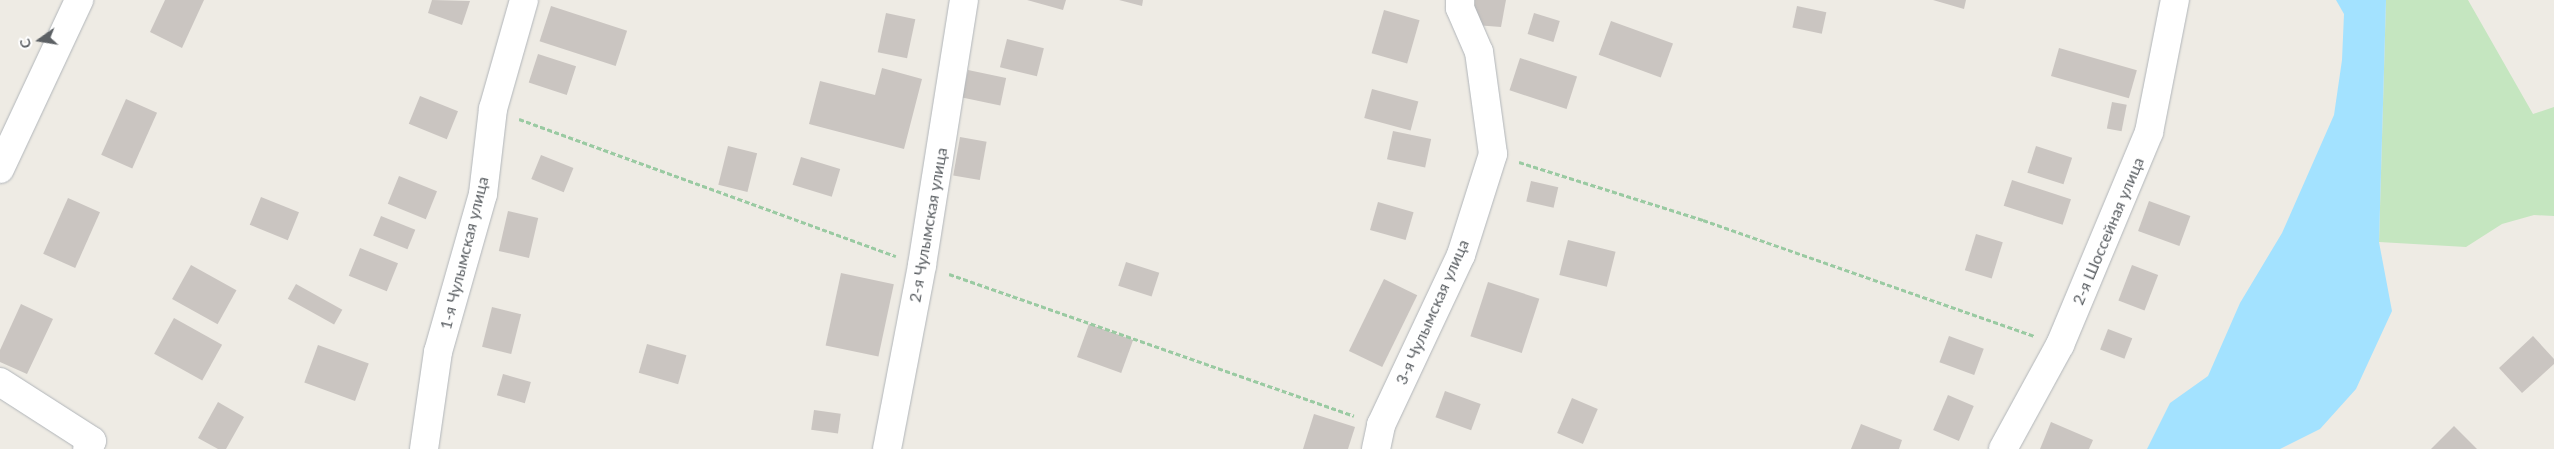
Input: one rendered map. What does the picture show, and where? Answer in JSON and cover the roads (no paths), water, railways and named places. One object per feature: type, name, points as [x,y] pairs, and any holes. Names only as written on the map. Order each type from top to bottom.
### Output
[{"type":"street","points":[[0,169],[79,0]]},
{"type":"street","name":"1-я Чулымская улица","points":[[424,449],[438,352],[483,194],[492,109],[524,0]]},
{"type":"street","name":"2-я Чулымская улица","points":[[887,449],[922,265],[964,0]]},
{"type":"street","name":"3-я Чулымская улица","points":[[1376,449],[1381,425],[1461,255],[1493,154],[1479,52],[1460,8],[1460,0]]},
{"type":"street","name":"2-я Шоссейная улица","points":[[2003,449],[2060,345],[2149,132],[2175,0]]},
{"type":"street","points":[[0,382],[96,446]]},
{"type":"water","points":[[2336,0],[2386,0],[2379,242],[2392,311],[2356,389],[2320,429],[2280,449],[2147,449],[2170,403],[2208,376],[2240,303],[2282,233],[2334,115],[2342,60],[2344,14]]}]
